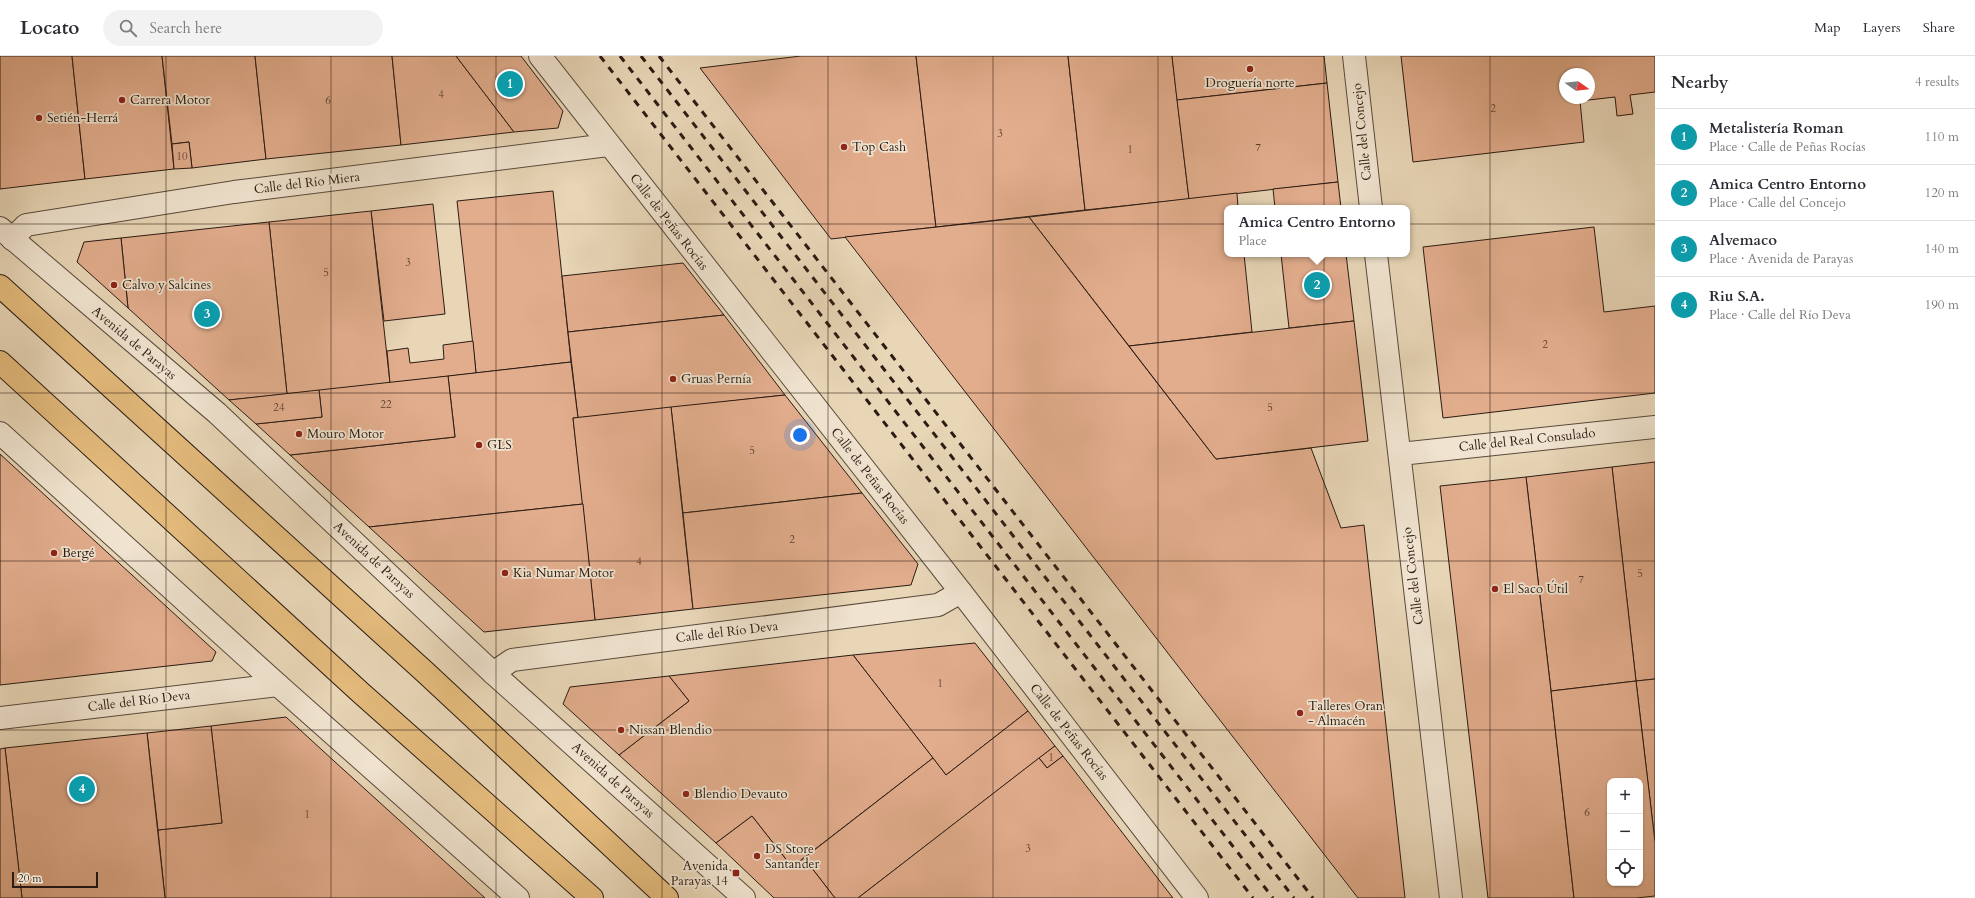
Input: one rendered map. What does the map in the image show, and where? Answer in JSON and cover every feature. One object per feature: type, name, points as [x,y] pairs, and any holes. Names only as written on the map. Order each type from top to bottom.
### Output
[{"type":"highway","points":[[0,286],[426,673],[667,898]]},
{"type":"highway","points":[[0,362],[361,693],[590,896]]},
{"type":"highway","points":[[619,854],[678,898]]},
{"type":"street","name":"Calle de Peñas Rocías","points":[[540,56],[961,592],[1196,898]]},
{"type":"street","name":"Calle del Concejo","points":[[1354,56],[1371,205]]},
{"type":"street","name":"Calle del Río Miera","points":[[6,234],[26,225],[234,192],[608,144]]},
{"type":"street","name":"Avenida de Parayas","points":[[6,234],[217,413],[493,673],[744,898]]},
{"type":"street","name":"Calle del Concejo","points":[[1376,257],[1451,898]]},
{"type":"street","name":"Calle del Real Consulado","points":[[1400,454],[1655,427]]},
{"type":"street","points":[[0,433],[278,685],[518,898]]},
{"type":"street","name":"Calle del Río Deva","points":[[493,673],[512,660],[938,605],[961,592]]},
{"type":"street","name":"Calle del Río Deva","points":[[0,718],[278,685]]},
{"type":"building","name":"Setién-Herrá","points":[[0,56],[72,56],[85,179],[0,189]]},
{"type":"building","name":"Carrera Motor","points":[[72,56],[162,56],[174,169],[85,179]]},
{"type":"building","points":[[162,56],[255,56],[266,159],[192,168],[189,142],[172,144]]},
{"type":"building","points":[[255,56],[392,56],[401,145],[266,159]]},
{"type":"building","points":[[392,56],[456,56],[514,132],[401,145]]},
{"type":"building","points":[[456,56],[521,56],[563,111],[558,128],[514,132]]},
{"type":"building","name":"Top Cash","points":[[801,56],[916,56],[936,227],[831,239],[700,68]]},
{"type":"building","name":"Top Cash","points":[[916,56],[1068,56],[1085,210],[936,227]]},
{"type":"building","points":[[1068,56],[1172,56],[1189,199],[1085,210]]},
{"type":"building","name":"Droguería norte","points":[[1172,56],[1324,56],[1327,83],[1177,100]]},
{"type":"building","points":[[1401,56],[1655,56],[1655,92],[1630,95],[1633,114],[1617,116],[1615,97],[1595,99],[1595,68],[1559,68],[1559,104],[1580,104],[1584,142],[1413,162]]},
{"type":"building","points":[[1327,83],[1338,182],[1189,199],[1177,100]]},
{"type":"building","points":[[189,142],[192,168],[174,169],[172,144]]},
{"type":"building","points":[[1338,182],[1341,205],[1275,205],[1273,189]]},
{"type":"building","points":[[553,191],[571,362],[476,373],[457,201]]},
{"type":"building","points":[[1237,193],[1238,205],[1224,205],[1224,257],[1244,257],[1252,332],[1129,346],[1029,217]]},
{"type":"building","points":[[433,204],[445,314],[384,321],[371,211]]},
{"type":"building","points":[[371,211],[390,383],[287,394],[269,222]]},
{"type":"building","name":"Talleres Oran - Almacén","points":[[1029,217],[1216,459],[1311,448],[1341,528],[1364,525],[1405,898],[1358,898],[845,237]]},
{"type":"building","points":[[269,222],[287,394],[229,400],[128,308],[121,238]]},
{"type":"building","points":[[1594,227],[1604,312],[1655,306],[1655,393],[1443,418],[1423,247]]},
{"type":"building","name":"Calvo y Salcines","points":[[121,238],[128,308],[77,262],[84,242]]},
{"type":"building","points":[[1281,257],[1346,257],[1354,321],[1289,328]]},
{"type":"building","points":[[683,263],[724,315],[568,332],[562,276]]},
{"type":"building","name":"Gruas Pernía","points":[[724,315],[785,395],[578,418],[568,332]]},
{"type":"building","points":[[1354,321],[1368,441],[1216,459],[1129,346]]},
{"type":"building","points":[[473,341],[476,373],[390,383],[387,351],[408,348],[410,363],[444,359],[443,345]]},
{"type":"building","name":"GLS","points":[[571,362],[578,418],[573,418],[583,504],[369,527],[290,455],[455,437],[448,376]]},
{"type":"building","points":[[448,376],[455,437],[290,455],[256,424],[322,417],[319,390]]},
{"type":"building","points":[[319,390],[322,417],[256,424],[229,400]]},
{"type":"building","points":[[785,395],[862,493],[683,513],[671,407]]},
{"type":"building","points":[[671,407],[693,609],[595,620],[573,418]]},
{"type":"building","name":"Bergé","points":[[0,454],[216,652],[212,661],[0,685]]},
{"type":"building","points":[[1655,462],[1655,679],[1636,681],[1612,467]]},
{"type":"building","points":[[1612,467],[1636,681],[1551,691],[1526,477]]},
{"type":"building","name":"El Saco Útil","points":[[1526,477],[1574,898],[1488,898],[1440,486]]},
{"type":"building","points":[[862,493],[918,564],[911,585],[693,609],[683,513]]},
{"type":"building","name":"Kia Numar Motor","points":[[583,504],[595,620],[484,632],[369,527]]},
{"type":"building","points":[[975,643],[1028,711],[946,775],[853,655]]},
{"type":"building","points":[[853,655],[933,758],[792,867],[752,816],[716,843],[619,755],[689,701],[669,676]]},
{"type":"building","name":"Nissan Blendio","points":[[669,676],[689,701],[619,755],[563,704],[570,687]]},
{"type":"building","points":[[1655,679],[1655,842],[1636,681]]},
{"type":"building","points":[[1636,681],[1655,842],[1655,896],[1636,898],[1574,898],[1551,691]]},
{"type":"building","points":[[1028,711],[1055,746],[858,898],[835,898],[804,858],[933,758],[946,775]]},
{"type":"building","points":[[286,717],[485,898],[165,898],[158,830],[222,823],[211,726]]},
{"type":"building","points":[[211,726],[222,823],[158,830],[147,733]]},
{"type":"building","points":[[147,733],[165,898],[22,898],[5,748]]},
{"type":"building","points":[[1055,746],[1063,756],[1047,768],[1039,758]]},
{"type":"building","points":[[5,748],[22,898],[0,898],[0,749]]},
{"type":"building","points":[[1063,756],[1173,898],[858,898],[1039,758],[1047,768]]},
{"type":"building","points":[[752,816],[792,867],[804,858],[835,898],[774,898],[716,843]]},
{"type":"railway","points":[[600,56],[1253,898]]},
{"type":"railway","points":[[620,56],[1273,898]]},
{"type":"railway","points":[[641,56],[1294,898]]},
{"type":"railway","points":[[659,56],[1313,898]]},
{"type":"place","name":"Droguería norte","points":[[1250,69]]},
{"type":"place","name":"Metalistería Roman","points":[[510,84]]},
{"type":"place","name":"Carrera Motor","points":[[122,100]]},
{"type":"place","name":"Setién-Herrá","points":[[39,118]]},
{"type":"place","name":"Top Cash","points":[[844,147]]},
{"type":"place","name":"Calvo y Salcines","points":[[114,285]]},
{"type":"place","name":"Amica Centro Entorno","points":[[1317,285]]},
{"type":"place","name":"Alvemaco","points":[[207,314]]},
{"type":"place","name":"Gruas Pernía","points":[[673,379]]},
{"type":"place","name":"Mouro Motor","points":[[299,434]]},
{"type":"place","name":"GLS","points":[[479,445]]},
{"type":"place","name":"Bergé","points":[[54,553]]},
{"type":"place","name":"Kia Numar Motor","points":[[505,573]]},
{"type":"place","name":"El Saco Útil","points":[[1495,589]]},
{"type":"place","name":"Talleres Oran - Almacén","points":[[1300,713]]},
{"type":"place","name":"Nissan Blendio","points":[[621,730]]},
{"type":"place","name":"Riu S.A.","points":[[82,789]]},
{"type":"place","name":"Blendio Devauto","points":[[686,794]]},
{"type":"place","name":"DS Store Santander","points":[[757,856]]},
{"type":"place","name":"Avenida Parayas 14","points":[[736,873]]}]
